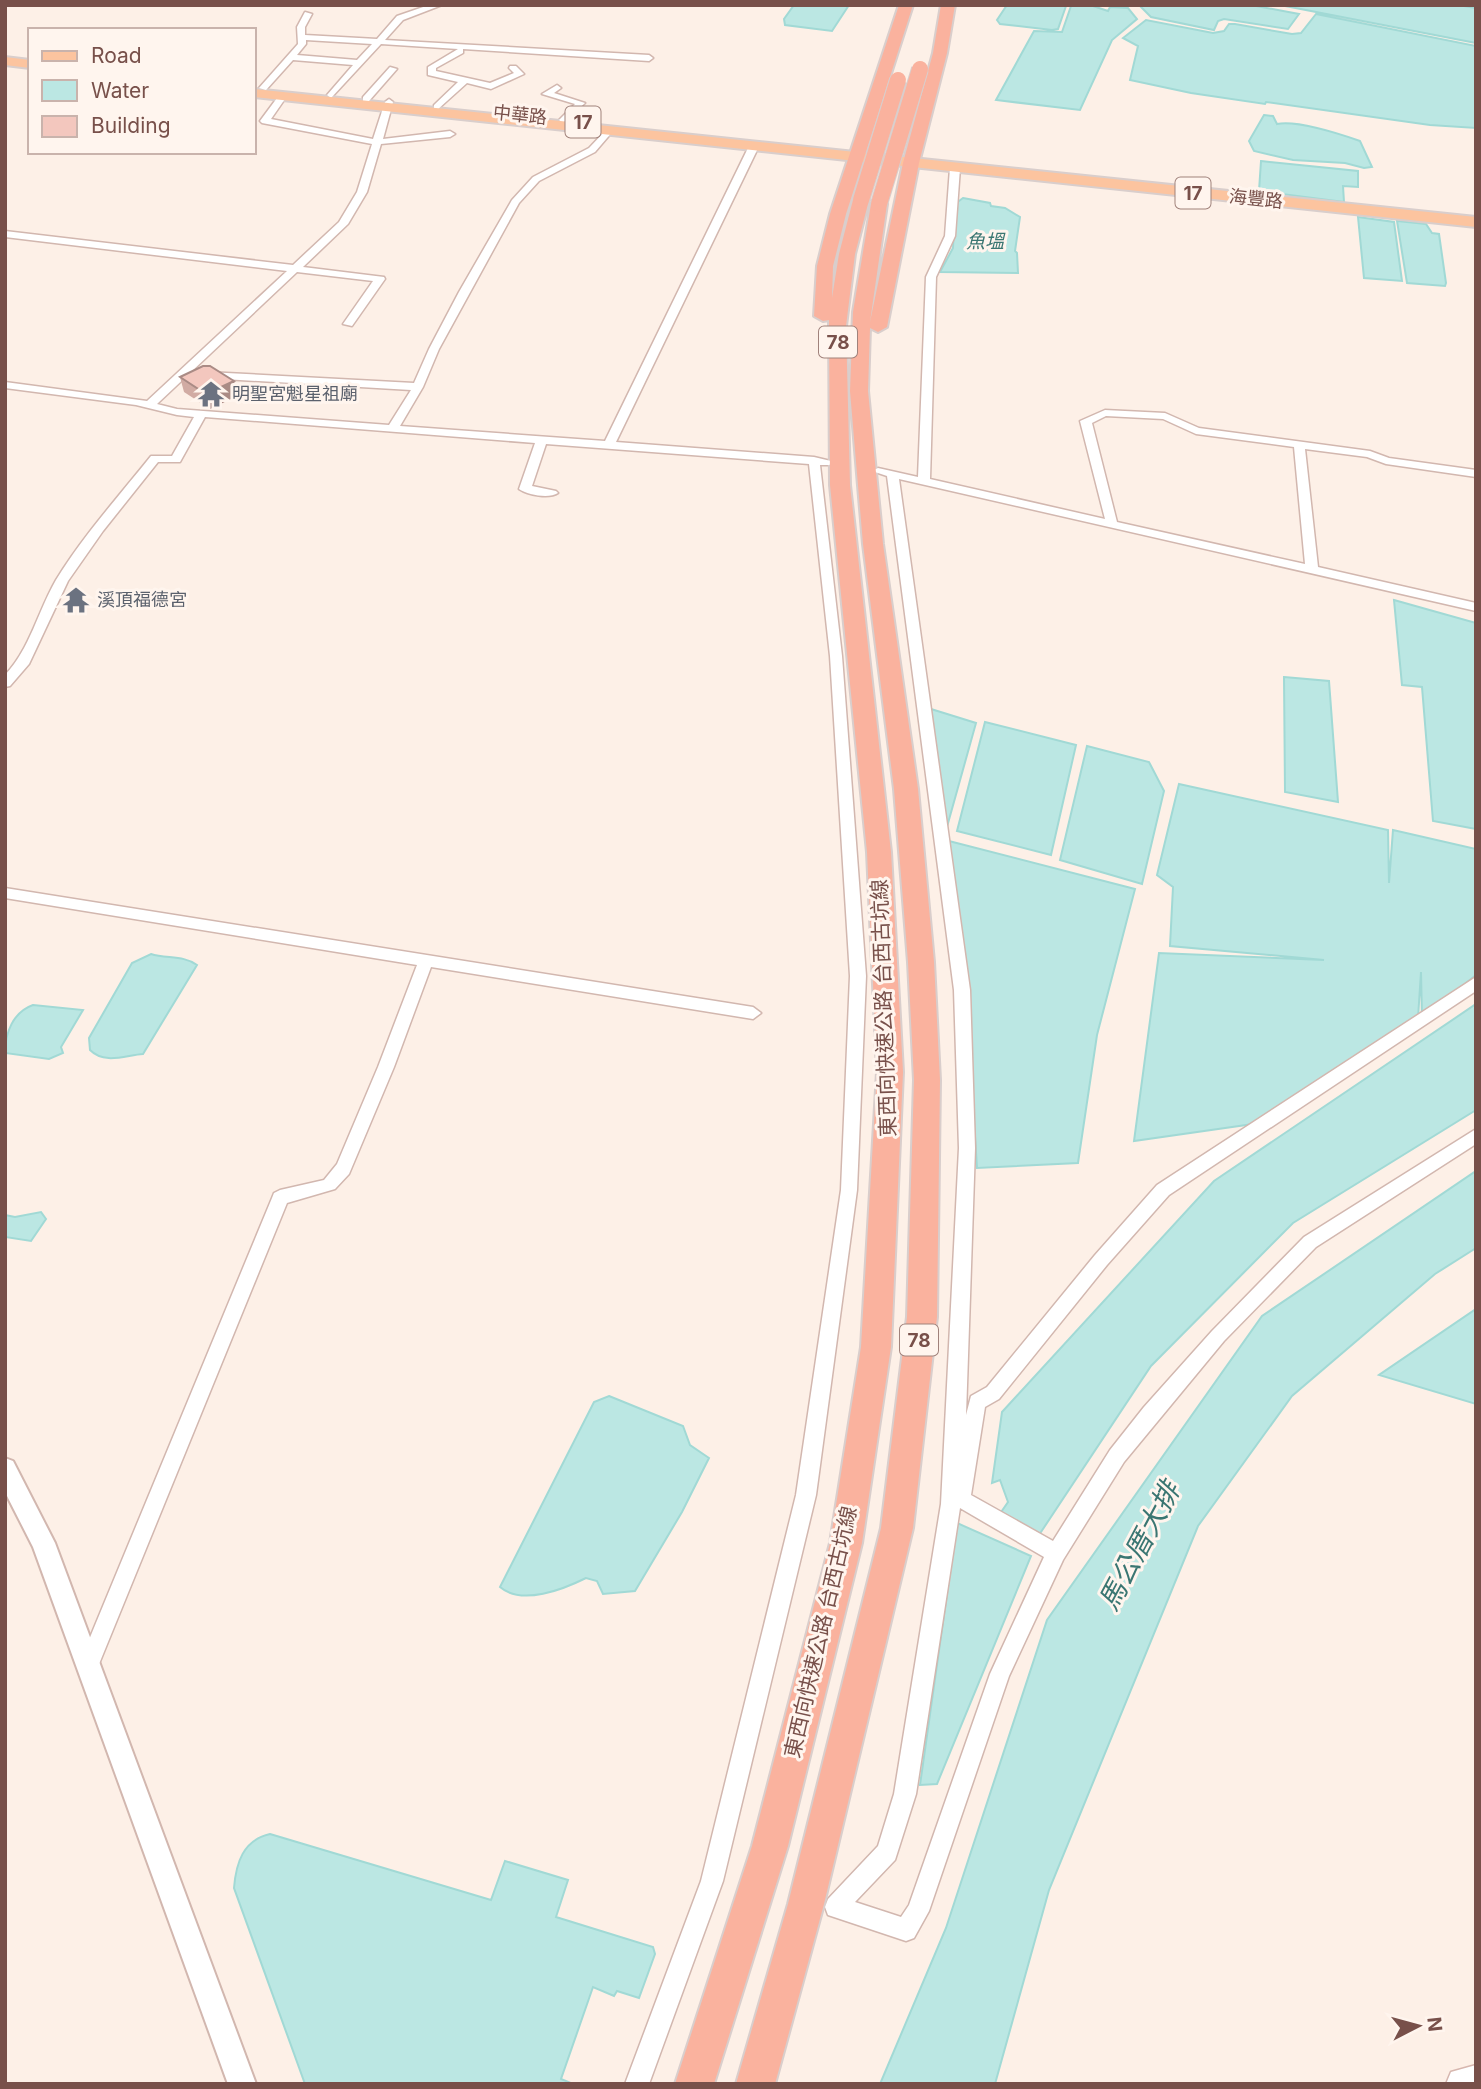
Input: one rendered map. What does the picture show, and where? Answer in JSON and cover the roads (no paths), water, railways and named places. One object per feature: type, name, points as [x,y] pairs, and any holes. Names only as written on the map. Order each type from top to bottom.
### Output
[{"type":"highway","name":"東西向快速公路 台西古坑線","points":[[694,2084],[770,1846],[846,1543],[876,1347],[890,1072],[865,582],[879,476],[859,391],[862,312],[879,204],[940,5]]},
{"type":"highway","points":[[879,476],[871,376],[881,304],[912,160],[940,53],[948,5]]},
{"type":"highway","points":[[839,485],[823,321],[825,266],[838,214],[859,154],[890,48],[915,9]]},
{"type":"highway","name":"東西向快速公路 台西古坑線","points":[[755,2084],[806,1904],[897,1528],[922,1317],[927,1080],[921,962],[906,789],[865,582],[839,485],[837,326],[847,254],[902,68]]},
{"type":"main road","points":[[5,63],[28,66]]},
{"type":"main road","name":"中華路","points":[[257,89],[283,96],[388,105],[754,146],[859,154]]},
{"type":"main road","name":"中華路","points":[[257,89],[366,99],[388,105],[437,107],[563,120],[912,160]]},
{"type":"main road","name":"海豐路","points":[[912,160],[955,168],[1476,222]]},
{"type":"main road","name":"海豐路","points":[[912,160],[1476,216]]},
{"type":"main road","points":[[1463,2084],[1476,2082]]},
{"type":"street","points":[[331,95],[400,18],[438,5]]},
{"type":"street","points":[[257,89],[292,57],[302,44],[301,27],[308,14]]},
{"type":"street","points":[[301,37],[342,50],[359,64]]},
{"type":"street","points":[[292,57],[378,42],[649,58]]},
{"type":"street","points":[[460,51],[429,70],[435,75],[496,86],[520,74],[513,68]]},
{"type":"street","points":[[366,99],[393,69]]},
{"type":"street","points":[[437,107],[464,81]]},
{"type":"street","points":[[558,88],[546,94],[581,103],[563,120]]},
{"type":"street","points":[[283,96],[265,121],[377,142],[450,134]]},
{"type":"street","points":[[149,405],[343,224],[362,192],[388,105]]},
{"type":"street","points":[[392,429],[418,387],[440,337],[515,202],[536,179],[592,150],[608,131]]},
{"type":"street","points":[[609,445],[754,146]]},
{"type":"street","points":[[924,482],[931,277],[950,236],[955,168]]},
{"type":"street","points":[[5,234],[380,279],[348,324]]},
{"type":"street","points":[[182,374],[418,387]]},
{"type":"street","points":[[5,385],[149,405],[177,412],[822,461],[858,976],[849,1190],[806,1495],[712,1881],[638,2084]]},
{"type":"street","points":[[1112,524],[1086,421],[1105,413],[1165,416],[1196,431],[1370,454],[1386,461],[1476,474]]},
{"type":"street","points":[[5,683],[23,664],[62,581],[99,528],[155,458],[176,460],[201,414]]},
{"type":"street","points":[[541,440],[525,489],[552,493]]},
{"type":"street","points":[[1299,444],[1312,570]]},
{"type":"street","points":[[1476,607],[924,482],[879,476],[962,990],[967,1148],[951,1504],[905,1794],[887,1852],[836,1908],[906,1930],[918,1910],[1000,1674],[1056,1553],[1117,1457],[1151,1413],[1218,1336],[1310,1242],[1476,1135]]},
{"type":"street","points":[[5,893],[753,1013]]},
{"type":"street","points":[[89,1664],[280,1198],[290,1191],[324,1186],[334,1181],[343,1167],[376,1095],[426,960]]},
{"type":"street","points":[[1056,1553],[961,1500],[978,1402],[993,1393],[1101,1260],[1164,1190],[1476,983]]},
{"type":"street","points":[[5,1468],[43,1543],[242,2084]]},
{"type":"water","points":[[794,5],[849,5],[832,31],[785,25],[784,19]]},
{"type":"water","points":[[1007,5],[1066,6],[1058,29],[1052,30],[1000,24],[997,20]]},
{"type":"water","points":[[1139,5],[1251,5],[1299,14],[1288,29],[1224,19],[1218,21],[1214,30],[1151,17]]},
{"type":"water","points":[[1280,5],[1458,5],[1476,8],[1476,43]]},
{"type":"water","points":[[1071,6],[1093,6],[1108,11],[1110,7],[1128,8],[1137,19],[1112,40],[1080,110],[996,100],[1034,31],[1062,32]]},
{"type":"water","points":[[1316,14],[1476,46],[1476,128],[1430,125],[1266,102],[1265,104],[1191,93],[1130,80],[1138,46],[1123,38],[1146,20],[1213,33],[1224,31],[1229,24],[1235,24],[1292,34],[1301,33]]},
{"type":"water","points":[[1264,115],[1273,116],[1277,124],[1306,126],[1360,141],[1372,167],[1293,160],[1254,151],[1249,141]]},
{"type":"water","points":[[1261,161],[1358,171],[1358,187],[1343,186],[1344,202],[1259,191]]},
{"type":"water","name":"魚塭","points":[[963,198],[1005,208],[1020,217],[1015,251],[1018,273],[940,272],[953,248],[955,204]]},
{"type":"water","points":[[1358,217],[1394,222],[1402,281],[1364,278]]},
{"type":"water","points":[[1397,221],[1426,224],[1432,233],[1439,234],[1445,286],[1407,283]]},
{"type":"water","points":[[1394,600],[1476,623],[1476,829],[1433,821],[1422,687],[1402,685]]},
{"type":"water","points":[[1284,677],[1329,681],[1338,802],[1285,792]]},
{"type":"water","points":[[931,709],[976,723],[945,834]]},
{"type":"water","points":[[985,722],[1076,745],[1051,855],[957,831]]},
{"type":"water","points":[[1087,746],[1149,762],[1164,791],[1142,884],[1060,860]]},
{"type":"water","points":[[1179,784],[1388,830],[1389,883],[1393,830],[1476,849],[1476,975],[1422,1018],[1421,972],[1418,1018],[1253,1124],[1134,1141],[1159,953],[1324,960],[1170,946],[1173,887],[1157,875]]},
{"type":"water","points":[[945,840],[1135,889],[1097,1035],[1078,1163],[977,1168],[966,993]]},
{"type":"water","points":[[151,954],[186,960],[197,965],[143,1054],[116,1058],[96,1055],[90,1050],[89,1038],[132,963]]},
{"type":"water","points":[[1476,1004],[1476,1110],[1293,1223],[1151,1366],[1039,1535],[999,1515],[1008,1502],[1000,1480],[992,1483],[1002,1412],[1214,1181]]},
{"type":"water","points":[[33,1005],[83,1010],[61,1047],[63,1053],[49,1059],[5,1053],[7,1038],[15,1018]]},
{"type":"water","name":"馬公厝大排","points":[[1476,1171],[1476,1248],[1435,1274],[1292,1396],[1198,1526],[1049,1890],[995,2084],[880,2084],[946,1928],[1047,1620],[1262,1316]]},
{"type":"water","points":[[41,1212],[46,1219],[31,1241],[5,1237],[5,1215],[15,1217]]},
{"type":"water","points":[[1476,1309],[1476,1404],[1379,1375]]},
{"type":"water","points":[[609,1396],[683,1426],[690,1445],[709,1458],[682,1512],[635,1591],[603,1594],[597,1581],[586,1578],[543,1594],[509,1593],[500,1587],[594,1402]]},
{"type":"water","points":[[957,1523],[1031,1556],[937,1784],[920,1785]]},
{"type":"water","points":[[270,1834],[491,1900],[505,1861],[568,1880],[556,1917],[653,1947],[655,1954],[639,1998],[617,1991],[614,1996],[593,1987],[561,2079],[573,2084],[305,2084],[234,1888],[239,1862],[247,1847],[253,1841]]},
{"type":"place","name":"明聖宮魁星祖廟","points":[[211,394]]},
{"type":"place","name":"溪頂福德宮","points":[[76,600]]}]
